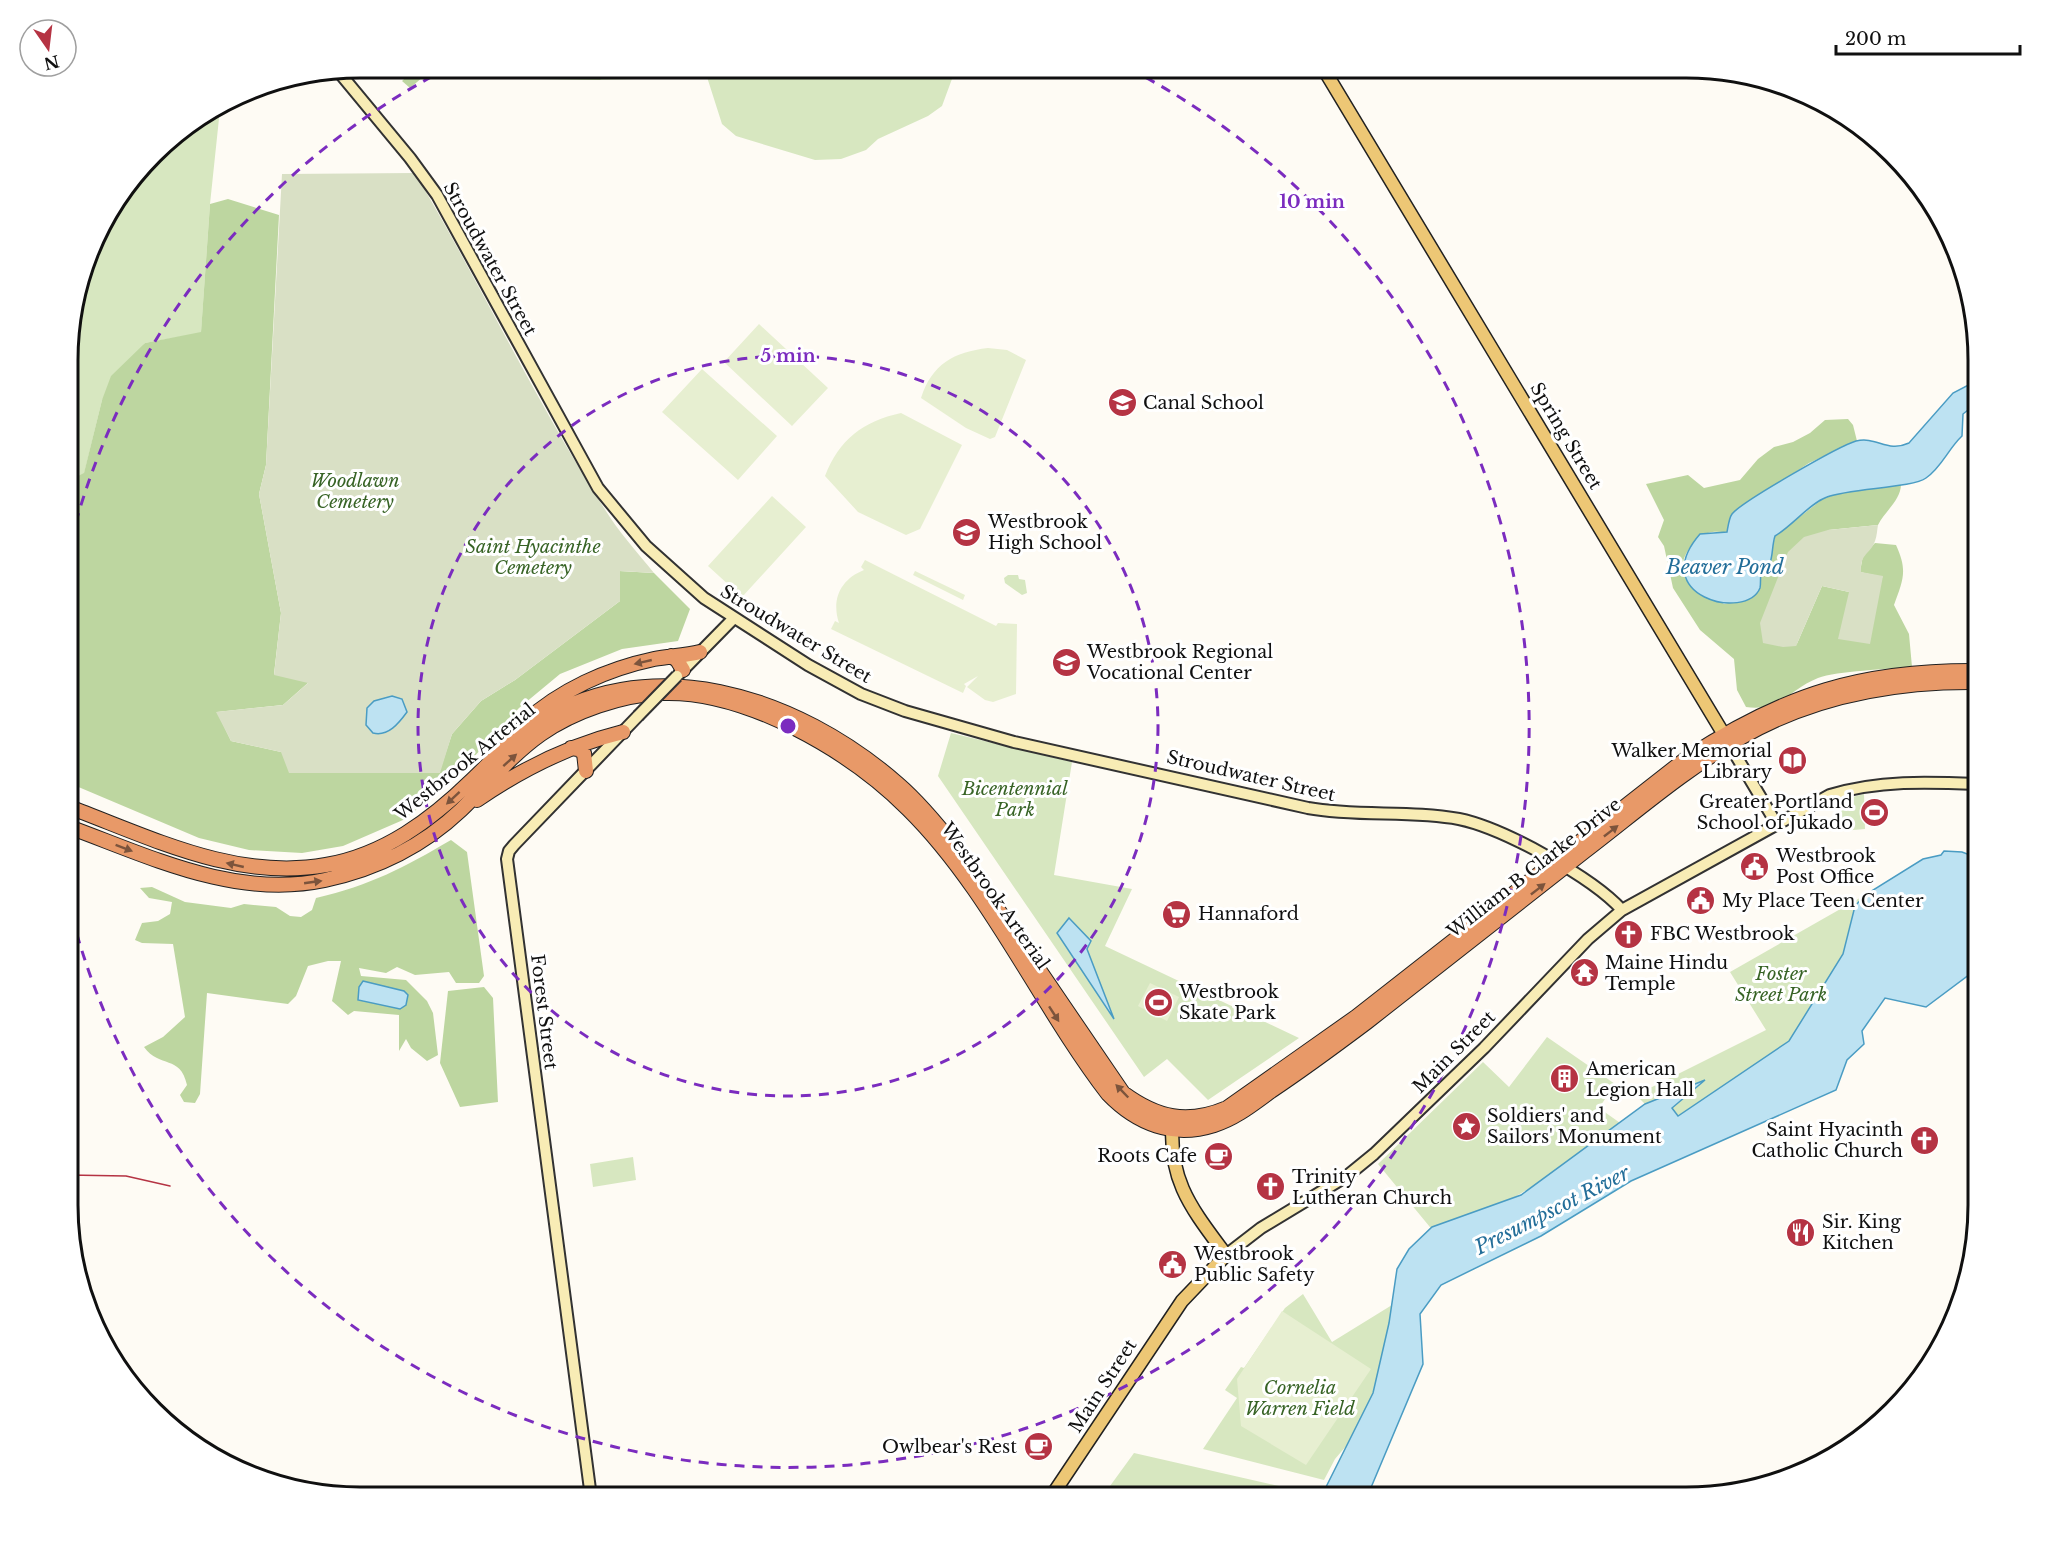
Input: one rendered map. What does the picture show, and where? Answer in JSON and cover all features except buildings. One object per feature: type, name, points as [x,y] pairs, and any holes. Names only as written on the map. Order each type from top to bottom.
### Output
[{"type":"highway","points":[[490,762],[506,740],[528,720],[570,690],[624,667],[700,652]]},
{"type":"highway","points":[[671,656],[680,663],[680,673]]},
{"type":"highway","name":"William B Clarke Drive","points":[[1726,739],[1780,705],[1846,683],[1923,671],[1968,671]]},
{"type":"highway","name":"William B Clarke Drive","points":[[1172,1124],[1195,1130],[1216,1125],[1248,1107],[1324,1054],[1687,758],[1789,713],[1853,693],[1924,682],[1968,682]]},
{"type":"highway","name":"Westbrook Arterial","points":[[78,810],[199,855],[240,866],[289,870],[329,865],[365,854],[403,836],[437,812],[527,729],[556,711],[596,695],[635,687],[690,686],[728,693],[777,709],[812,725],[859,753],[897,783],[929,815],[956,848],[1123,1093],[1172,1124]]},
{"type":"highway","name":"Westbrook Arterial","points":[[78,830],[202,875],[232,881],[284,885],[343,876],[392,858],[418,843],[462,808],[502,767],[541,734],[561,722],[612,703],[660,693],[688,696],[738,707],[789,726],[853,762],[889,790],[922,823],[962,874],[1108,1094],[1122,1109],[1139,1120],[1172,1124]]},
{"type":"highway","points":[[462,808],[530,768],[571,748],[623,732]]},
{"type":"highway","points":[[571,748],[578,748],[584,753],[586,771]]},
{"type":"main road","name":"Spring Street","points":[[1329,78],[1776,823]]},
{"type":"main road","name":"Stroudwater Street","points":[[344,79],[410,158],[437,195],[569,438],[610,505],[637,537],[680,579],[734,619],[861,694],[905,711],[966,729],[1335,813],[1459,819],[1513,840],[1559,864],[1613,901],[1622,910]]},
{"type":"main road","name":"Forest Street","points":[[590,1487],[507,859],[508,851],[734,619]]},
{"type":"main road","name":"Main Street","points":[[1059,1487],[1182,1301],[1226,1255],[1261,1228],[1347,1176],[1374,1155],[1484,1048],[1588,939],[1622,910],[1810,804],[1850,789],[1888,784],[1968,784]]},
{"type":"main road","points":[[1172,1124],[1173,1167],[1178,1183],[1226,1255]]},
{"type":"green space","points":[[405,78],[422,78],[410,88],[402,81]]},
{"type":"green space","points":[[482,78],[605,78],[600,80]]},
{"type":"green space","points":[[605,78],[671,78],[600,80]]},
{"type":"green space","points":[[707,78],[952,78],[942,106],[928,116],[878,139],[866,150],[841,159],[815,160],[736,136],[722,124]]},
{"type":"green space","points":[[219,116],[210,204],[201,333],[145,343],[102,400],[84,474],[78,477],[80,323],[99,252],[125,203],[148,174],[188,136]]},
{"type":"green space","name":"Woodlawn Cemetery","points":[[415,173],[579,467],[615,525],[654,573],[620,571],[620,601],[515,680],[481,701],[452,734],[440,773],[289,773],[281,752],[231,741],[216,712],[283,705],[308,683],[274,675],[281,613],[259,494],[266,465],[282,174]]},
{"type":"green space","points":[[228,199],[279,215],[266,465],[259,494],[281,613],[274,674],[309,682],[283,705],[217,712],[231,741],[281,752],[439,773],[452,734],[481,701],[515,680],[620,601],[619,571],[654,573],[690,609],[678,641],[622,649],[560,674],[519,708],[447,786],[403,820],[343,846],[302,853],[249,850],[199,838],[78,787],[78,476],[84,473],[102,400],[111,376],[145,343],[201,332],[210,204]]},
{"type":"green space","points":[[759,324],[828,388],[792,426],[724,362]]},
{"type":"green space","points":[[988,348],[1007,350],[1026,360],[995,437],[990,439],[966,428],[921,398],[931,376],[946,362],[965,353]]},
{"type":"green space","points":[[702,369],[777,436],[738,480],[662,412]]},
{"type":"green space","points":[[901,413],[962,445],[920,529],[906,535],[858,512],[825,476],[837,452],[854,434],[875,421]]},
{"type":"green space","points":[[1848,419],[1853,425],[1857,441],[1809,463],[1732,514],[1727,532],[1708,533],[1696,540],[1686,553],[1684,575],[1692,584],[1724,604],[1752,597],[1760,589],[1761,574],[1769,565],[1775,536],[1824,498],[1851,490],[1901,484],[1896,500],[1878,525],[1828,530],[1796,646],[1822,586],[1849,592],[1883,577],[1860,572],[1863,555],[1875,543],[1896,545],[1902,562],[1903,575],[1894,605],[1909,634],[1912,667],[1850,672],[1818,678],[1776,703],[1758,708],[1746,707],[1737,690],[1734,659],[1700,630],[1673,588],[1664,546],[1658,537],[1664,520],[1646,484],[1688,475],[1704,488],[1740,480],[1758,459],[1774,447],[1793,442],[1810,433],[1825,420]]},
{"type":"green space","points":[[772,496],[806,527],[742,597],[708,566]]},
{"type":"green space","points":[[1878,525],[1875,541],[1861,566],[1861,572],[1883,576],[1870,644],[1838,639],[1849,592],[1822,586],[1796,646],[1783,647],[1763,643],[1760,623],[1788,552],[1804,537],[1828,530]]},
{"type":"green space","points":[[865,560],[996,626],[998,623],[1017,624],[1016,694],[993,702],[985,700],[967,687],[978,676],[964,684],[966,686],[963,693],[831,629],[835,621],[839,623],[836,606],[840,591],[849,579],[864,570],[861,567]]},
{"type":"green space","points":[[915,571],[965,595],[963,600],[913,575]]},
{"type":"green space","points":[[1008,575],[1018,575],[1019,579],[1025,580],[1027,593],[1022,595],[1005,583],[1004,578]]},
{"type":"green space","name":"Bicentennial Park","points":[[951,733],[1072,762],[1054,875],[1132,889],[1105,946],[1299,1038],[1208,1100],[1167,1059],[1144,1077],[938,776]]},
{"type":"green space","points":[[1864,794],[1865,829],[1842,831],[1833,802]]},
{"type":"green space","points":[[451,840],[467,852],[484,976],[479,983],[456,983],[449,972],[415,975],[397,967],[386,973],[359,968],[361,976],[406,980],[427,1001],[433,1013],[438,1055],[427,1061],[411,1048],[406,1039],[399,1051],[399,1015],[354,1011],[348,1015],[332,1001],[341,961],[328,961],[308,966],[296,996],[288,1004],[207,993],[200,1094],[195,1103],[184,1102],[180,1095],[187,1085],[180,1069],[156,1058],[144,1047],[163,1037],[185,1017],[173,944],[142,943],[135,940],[142,923],[158,921],[170,914],[172,902],[149,898],[140,888],[152,887],[185,902],[231,908],[244,904],[276,907],[290,916],[301,917],[312,910],[316,898],[370,881],[402,867]],"holes":[[[359,987],[406,1005],[400,1008],[358,1000]]]},
{"type":"green space","name":"Foster Street Park","points":[[1865,895],[1855,906],[1843,954],[1789,1041],[1678,1116],[1671,1108],[1703,1081],[1645,1104],[1636,1095],[1766,1030],[1730,972]]},
{"type":"green space","name":"Westbrook Skate Park","points":[[1150,983],[1179,997],[1167,1021],[1138,1006]]},
{"type":"green space","points":[[484,987],[493,998],[498,1102],[460,1107],[440,1063],[448,991]]},
{"type":"green space","points":[[1547,1037],[1615,1084],[1599,1108],[1623,1125],[1510,1200],[1490,1209],[1461,1217],[1434,1232],[1378,1164],[1483,1062],[1509,1087]]},
{"type":"green space","points":[[633,1157],[636,1180],[593,1187],[590,1164]]},
{"type":"green space","name":"Cornelia Warren Field","points":[[1303,1294],[1332,1342],[1392,1305],[1387,1367],[1347,1445],[1335,1459],[1324,1480],[1203,1449],[1237,1398],[1225,1390],[1241,1367],[1244,1368],[1285,1308]]},
{"type":"green space","points":[[1282,1311],[1371,1369],[1306,1465],[1241,1426],[1237,1379]]},
{"type":"green space","points":[[1134,1453],[1283,1487],[1109,1487]]},
{"type":"water","name":"Beaver Pond","points":[[1968,385],[1968,410],[1963,414],[1962,436],[1926,478],[1908,484],[1837,494],[1814,504],[1775,536],[1770,563],[1761,574],[1760,588],[1751,598],[1737,603],[1721,602],[1704,597],[1692,587],[1685,573],[1686,556],[1700,534],[1727,532],[1732,514],[1739,508],[1791,475],[1846,445],[1863,440],[1894,446],[1909,443],[1953,393]]},
{"type":"water","points":[[392,696],[402,699],[407,712],[397,725],[388,731],[373,733],[366,725],[367,708],[374,701]]},
{"type":"water","name":"Presumpscot River","points":[[1944,851],[1968,854],[1968,976],[1926,1007],[1885,998],[1862,1031],[1864,1044],[1847,1060],[1836,1090],[1631,1181],[1541,1236],[1441,1285],[1420,1314],[1423,1364],[1371,1487],[1326,1487],[1373,1393],[1389,1323],[1397,1269],[1409,1249],[1432,1227],[1521,1195],[1645,1104],[1705,1080],[1672,1108],[1678,1116],[1789,1041],[1843,954],[1855,906],[1865,895],[1923,859],[1941,855]]},
{"type":"water","points":[[1069,918],[1091,941],[1087,949],[1114,1019],[1057,933]]},
{"type":"water","points":[[363,981],[404,991],[408,995],[406,1005],[400,1009],[358,1000],[359,987]]},
{"type":"railway","points":[[78,1175],[126,1176],[170,1186]]},
{"type":"place","name":"Canal School","points":[[1122,403]]},
{"type":"place","name":"Westbrook High School","points":[[967,532]]},
{"type":"place","name":"Westbrook Regional Vocational Center","points":[[1066,662]]},
{"type":"place","name":"Walker Memorial Library","points":[[1793,761]]},
{"type":"place","name":"Greater Portland School of Jukado","points":[[1874,812]]},
{"type":"place","name":"Westbrook Post Office","points":[[1755,866]]},
{"type":"place","name":"My Place Teen Center","points":[[1701,901]]},
{"type":"place","name":"Hannaford","points":[[1177,914]]},
{"type":"place","name":"FBC Westbrook","points":[[1629,934]]},
{"type":"place","name":"Maine Hindu Temple","points":[[1584,973]]},
{"type":"place","name":"Westbrook Skate Park","points":[[1158,1002]]},
{"type":"place","name":"American Legion Hall","points":[[1565,1079]]},
{"type":"place","name":"Soldiers' and Sailors' Monument","points":[[1466,1126]]},
{"type":"place","name":"Saint Hyacinth Catholic Church","points":[[1924,1140]]},
{"type":"place","name":"Roots Cafe","points":[[1218,1156]]},
{"type":"place","name":"Trinity Lutheran Church","points":[[1271,1187]]},
{"type":"place","name":"Sir. King Kitchen","points":[[1801,1232]]},
{"type":"place","name":"Westbrook Public Safety","points":[[1173,1264]]},
{"type":"place","name":"Owlbear's Rest","points":[[1038,1447]]},
{"type":"park label","name":"Saint Hyacinthe Cemetery","points":[[533,557]]}]
